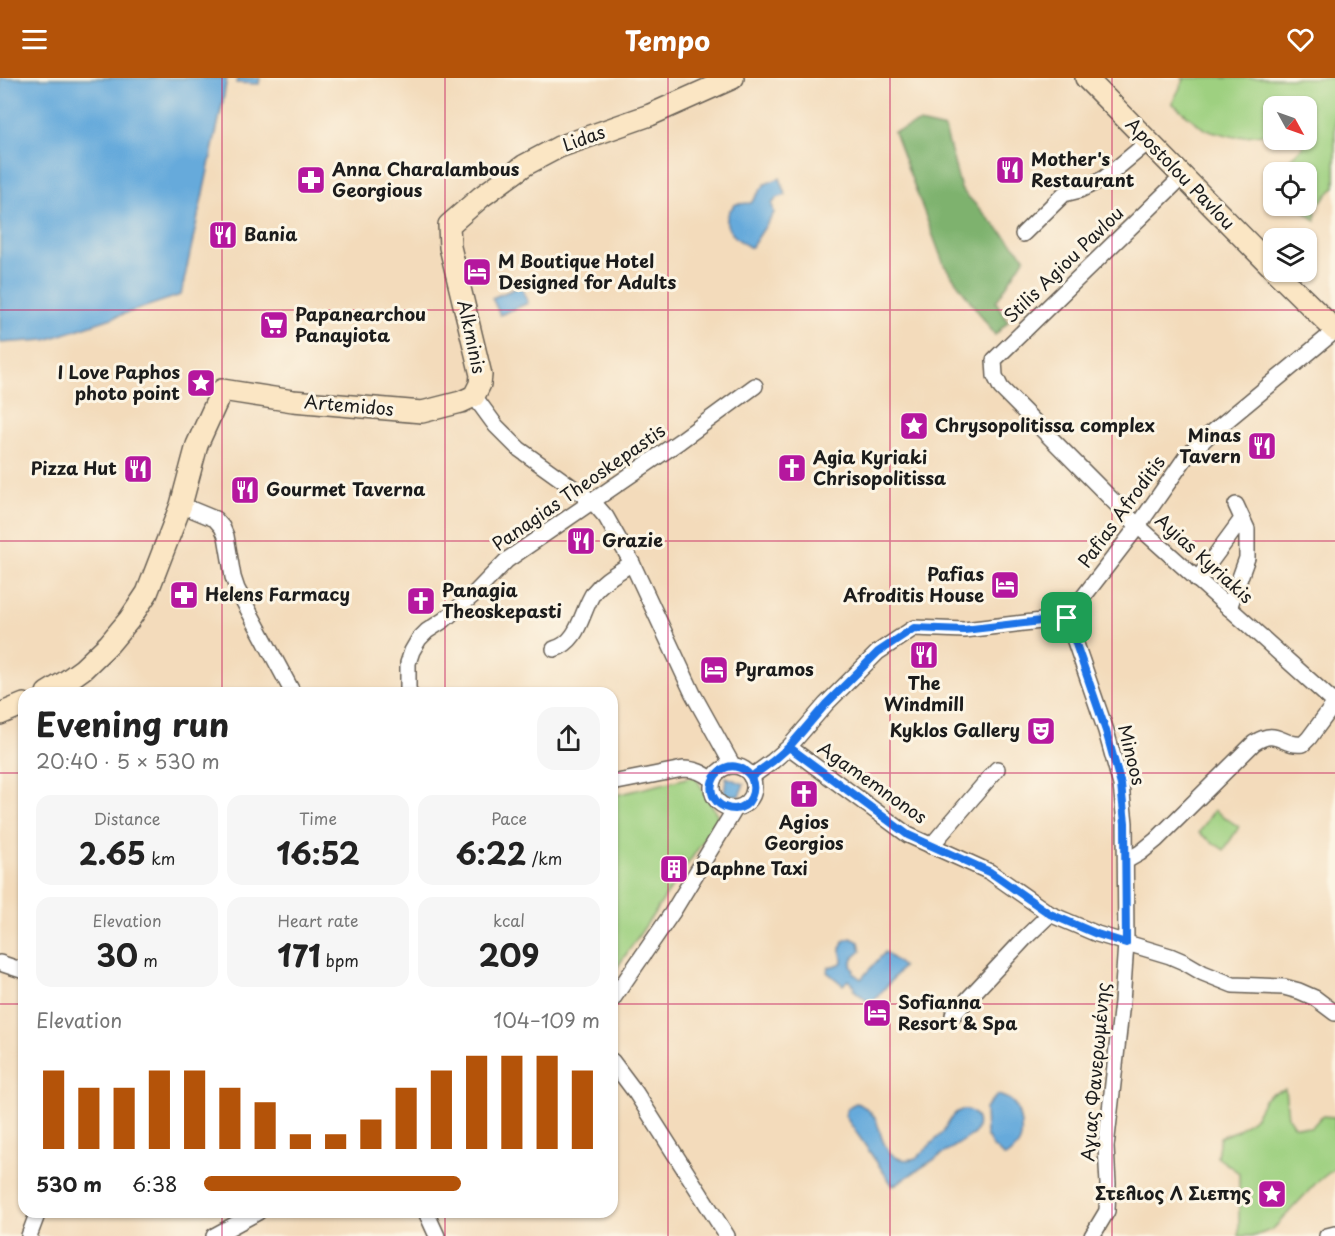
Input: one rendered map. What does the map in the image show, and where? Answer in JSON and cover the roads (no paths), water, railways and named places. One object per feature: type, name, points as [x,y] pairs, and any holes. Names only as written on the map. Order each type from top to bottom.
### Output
[{"type":"main road","name":"Lidas","points":[[449,225],[481,197],[525,165],[559,147],[650,115],[733,78]]},
{"type":"main road","name":"Apostolou Pavlou","points":[[1086,78],[1263,258]]},
{"type":"main road","name":"Alkminis","points":[[449,225],[450,247],[481,375],[480,384],[474,396]]},
{"type":"main road","name":"Apostolou Pavlou","points":[[1287,282],[1335,331]]},
{"type":"main road","name":"Artemidos","points":[[181,505],[197,445],[222,390],[293,401],[422,412],[474,396]]},
{"type":"main road","points":[[57,687],[83,669],[109,644],[129,620],[147,593],[181,505]]},
{"type":"main road","points":[[0,714],[18,706]]},
{"type":"street","points":[[1023,234],[1064,194],[1080,190],[1105,178],[1148,142]]},
{"type":"street","name":"Stilis Agiou Pavlou","points":[[1001,388],[995,376],[994,360],[1182,177]]},
{"type":"street","name":"Pafias Afroditis","points":[[1067,618],[1138,526],[1186,457],[1208,436],[1335,331]]},
{"type":"street","name":"Panagias Theoskepastis","points":[[408,687],[408,663],[419,639],[456,610],[507,560],[680,441],[755,386]]},
{"type":"street","name":"Ayias Kyriakis","points":[[1001,388],[1138,526],[1335,703]]},
{"type":"street","name":"Alkminis","points":[[474,396],[496,426],[519,449],[593,502],[606,517],[632,563],[695,698],[733,766]]},
{"type":"street","points":[[181,505],[214,519],[222,526],[237,589],[290,687]]},
{"type":"street","points":[[1197,580],[1239,512],[1247,529],[1247,558],[1230,608]]},
{"type":"street","points":[[554,649],[562,647],[572,637],[598,587],[632,563]]},
{"type":"street","points":[[751,777],[789,747],[826,704],[878,652],[914,628],[964,630],[1067,618]]},
{"type":"street","name":"Minoos","points":[[1067,618],[1106,731],[1121,785],[1125,823],[1126,943]]},
{"type":"street","points":[[1126,861],[1156,840],[1254,744],[1273,736],[1292,743],[1303,744],[1335,703]]},
{"type":"street","name":"Agamemnonos","points":[[789,747],[908,835],[974,863],[1050,914],[1097,934],[1170,956],[1233,985],[1284,987],[1299,991],[1315,998],[1335,1013]]},
{"type":"street","points":[[618,991],[672,913],[735,809],[748,803],[753,794],[754,785],[751,777],[745,770],[733,766],[718,772],[711,788],[717,801],[725,807],[735,809]]},
{"type":"street","points":[[618,782],[683,769],[703,772],[713,780]]},
{"type":"street","points":[[931,846],[997,769]]},
{"type":"street","points":[[952,1016],[1050,914]]},
{"type":"street","name":"Αγιας Φανερωμένης","points":[[1092,1236],[1107,1211],[1106,1147],[1126,943]]},
{"type":"street","points":[[0,963],[18,968]]},
{"type":"street","points":[[618,1069],[636,1093],[727,1236]]},
{"type":"street","points":[[29,1236],[36,1218]]},
{"type":"street","points":[[214,1236],[247,1218]]},
{"type":"street","points":[[429,1218],[437,1236]]},
{"type":"street","points":[[1327,1236],[1335,1234]]},
{"type":"water","points":[[0,78],[227,78],[181,295],[46,340],[0,343]]},
{"type":"water","points":[[237,78],[260,78],[259,84],[236,83]]},
{"type":"water","points":[[780,178],[786,195],[777,198],[772,204],[774,213],[751,248],[732,234],[727,224],[729,212],[736,204],[751,203],[765,184]]},
{"type":"water","points":[[521,286],[528,303],[500,315],[492,298]]},
{"type":"water","points":[[726,777],[744,784],[739,796],[724,794]]},
{"type":"water","points":[[851,938],[859,942],[861,951],[853,958],[851,965],[853,973],[861,979],[885,952],[903,967],[871,1004],[853,989],[855,986],[848,980],[843,985],[827,972],[829,967],[842,962],[843,941]]},
{"type":"water","points":[[998,1095],[1009,1099],[1015,1105],[1021,1124],[1019,1144],[1005,1157],[993,1147],[986,1135],[985,1109]]},
{"type":"water","points":[[856,1103],[873,1115],[889,1151],[897,1158],[907,1160],[918,1157],[942,1133],[951,1117],[959,1111],[973,1112],[978,1124],[974,1134],[893,1186],[845,1116],[848,1108]]},
{"type":"place","name":"Mother's Restaurant","points":[[1010,170]]},
{"type":"place","name":"Anna Charalambous Georgious","points":[[311,180]]},
{"type":"place","name":"Bania","points":[[223,235]]},
{"type":"place","name":"M Boutique Hotel Designed for Adults","points":[[477,272]]},
{"type":"place","name":"Papanearchou Panayiota","points":[[274,325]]},
{"type":"place","name":"I Love Paphos photo point","points":[[201,383]]},
{"type":"place","name":"Chrysopolitissa complex","points":[[914,426]]},
{"type":"place","name":"Minas Tavern","points":[[1262,446]]},
{"type":"place","name":"Agia Kyriaki Chrisopolitissa","points":[[792,468]]},
{"type":"place","name":"Pizza Hut","points":[[138,469]]},
{"type":"place","name":"Gourmet Taverna","points":[[245,490]]},
{"type":"place","name":"Grazie","points":[[581,541]]},
{"type":"place","name":"Pafias Afroditis House","points":[[1005,585]]},
{"type":"place","name":"Helens Farmacy","points":[[184,595]]},
{"type":"place","name":"Panagia Theoskepasti","points":[[421,601]]},
{"type":"place","name":"The Windmill","points":[[924,655]]},
{"type":"place","name":"Pyramos","points":[[714,670]]},
{"type":"place","name":"Kyklos Gallery","points":[[1041,731]]},
{"type":"place","name":"Agios Georgios","points":[[804,794]]},
{"type":"place","name":"Daphne Taxi","points":[[674,869]]},
{"type":"place","name":"Sofianna Resort & Spa","points":[[877,1013]]},
{"type":"place","name":"Στελιος Λ Σιεπης","points":[[1272,1194]]}]
